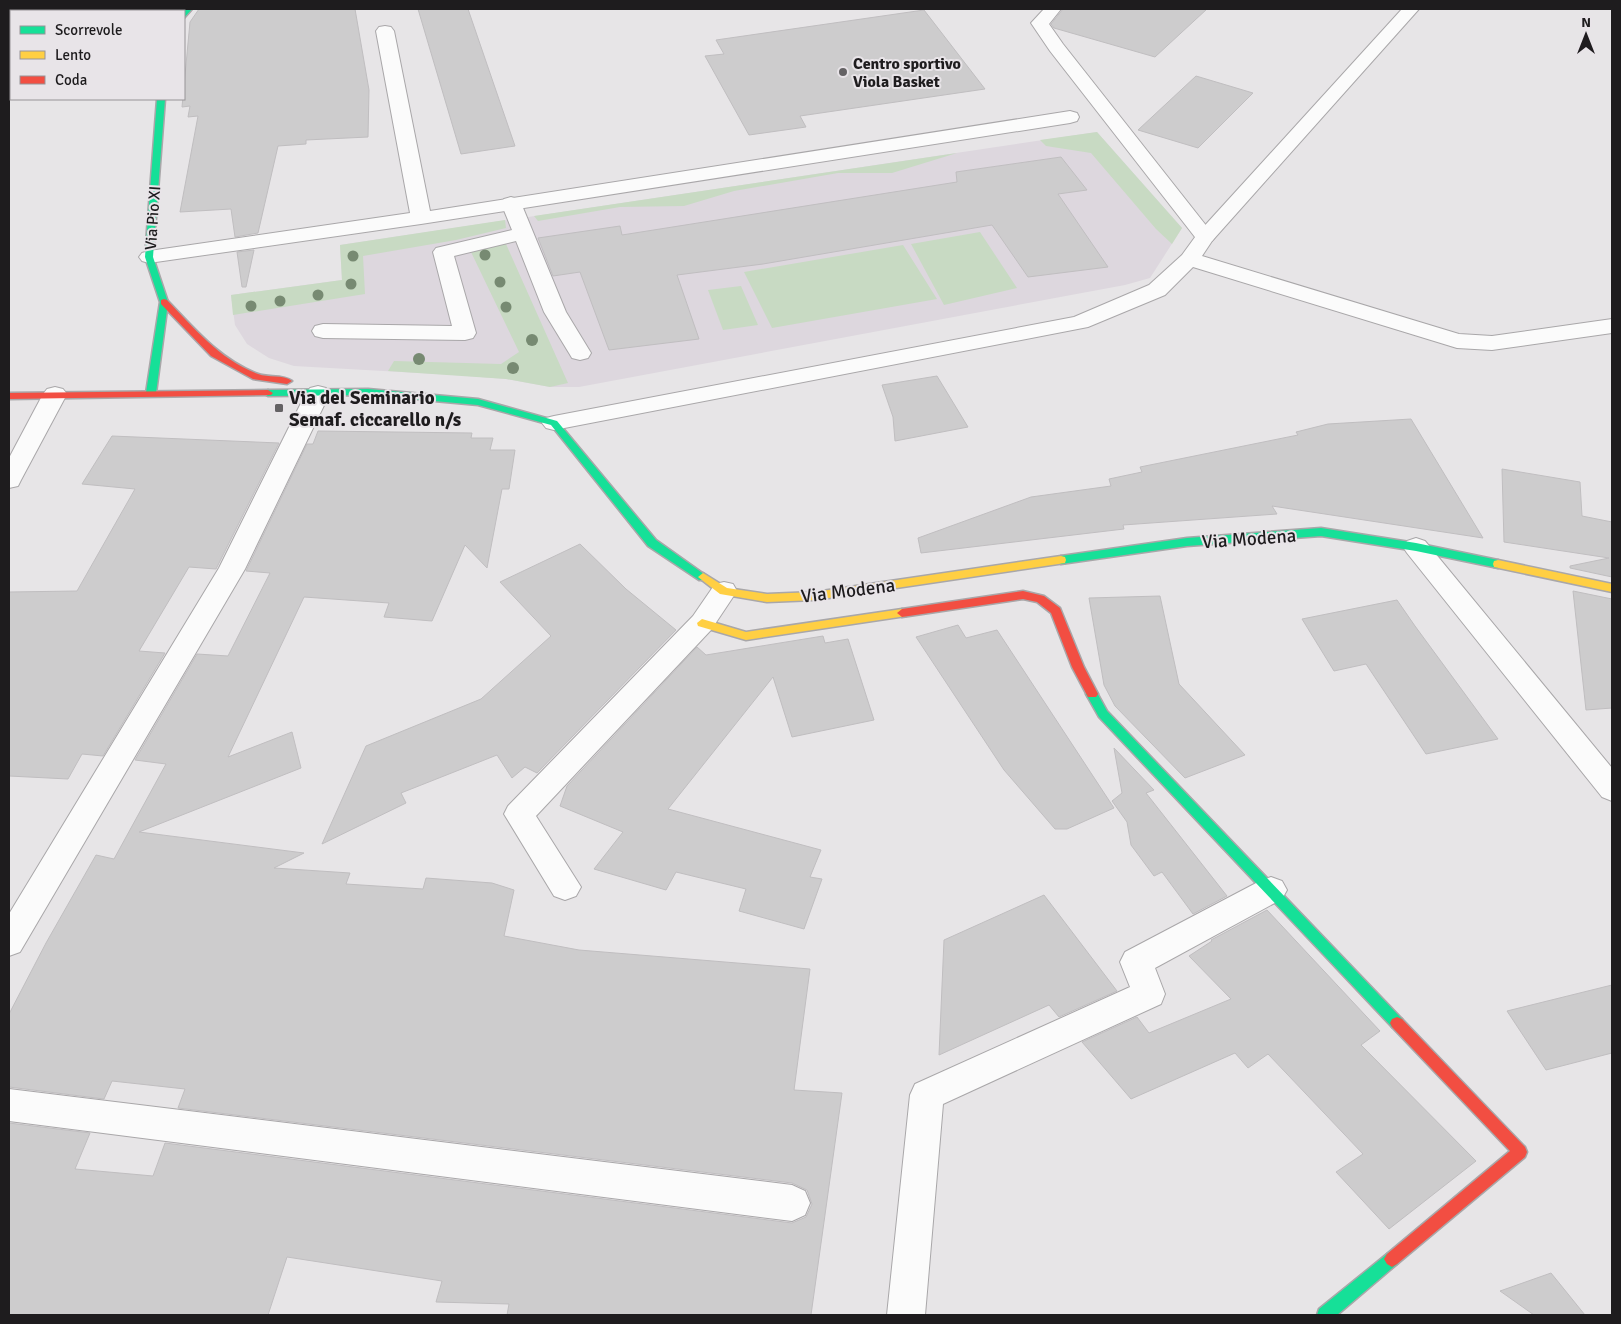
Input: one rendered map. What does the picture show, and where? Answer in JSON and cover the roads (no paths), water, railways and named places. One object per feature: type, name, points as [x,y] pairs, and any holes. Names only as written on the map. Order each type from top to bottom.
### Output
[{"type":"street","points":[[1053,9],[1040,23],[1056,47],[1205,237]]},
{"type":"street","points":[[164,302],[214,354],[256,377],[368,392],[478,402],[554,423],[1080,322],[1157,290],[1189,259],[1205,237],[1411,9]]},
{"type":"street","points":[[385,31],[421,218]]},
{"type":"street","name":"Via Pio XI","points":[[151,393],[164,302],[149,257],[161,100]]},
{"type":"street","points":[[149,257],[421,218],[1070,117]]},
{"type":"street","points":[[511,203],[555,312],[580,353]]},
{"type":"street","points":[[323,331],[465,333],[443,252],[523,233]]},
{"type":"street","points":[[1189,259],[1456,341],[1492,343],[1612,326]]},
{"type":"street","points":[[9,396],[368,392]]},
{"type":"street","points":[[9,942],[232,570],[318,393]]},
{"type":"street","points":[[9,480],[55,394]]},
{"type":"street","name":"Via Modena","points":[[554,423],[652,543],[724,591],[767,598],[815,596],[1187,542],[1321,532],[1416,547],[1612,588]]},
{"type":"street","points":[[1416,547],[1612,789]]},
{"type":"street","points":[[565,888],[519,814],[702,623],[724,591]]},
{"type":"street","points":[[702,623],[746,636],[1023,595],[1040,599],[1056,610],[1078,667],[1103,714],[1520,1152],[1325,1315]]},
{"type":"street","points":[[906,1315],[927,1095],[1149,994],[1136,962],[1271,890]]},
{"type":"street","points":[[9,1105],[792,1203]]},
{"type":"place","name":"Centro sportivo Viola Basket","points":[[843,72]]},
{"type":"place","name":"Via del Seminario Semaf. ciccarello n/s","points":[[279,408]]}]
